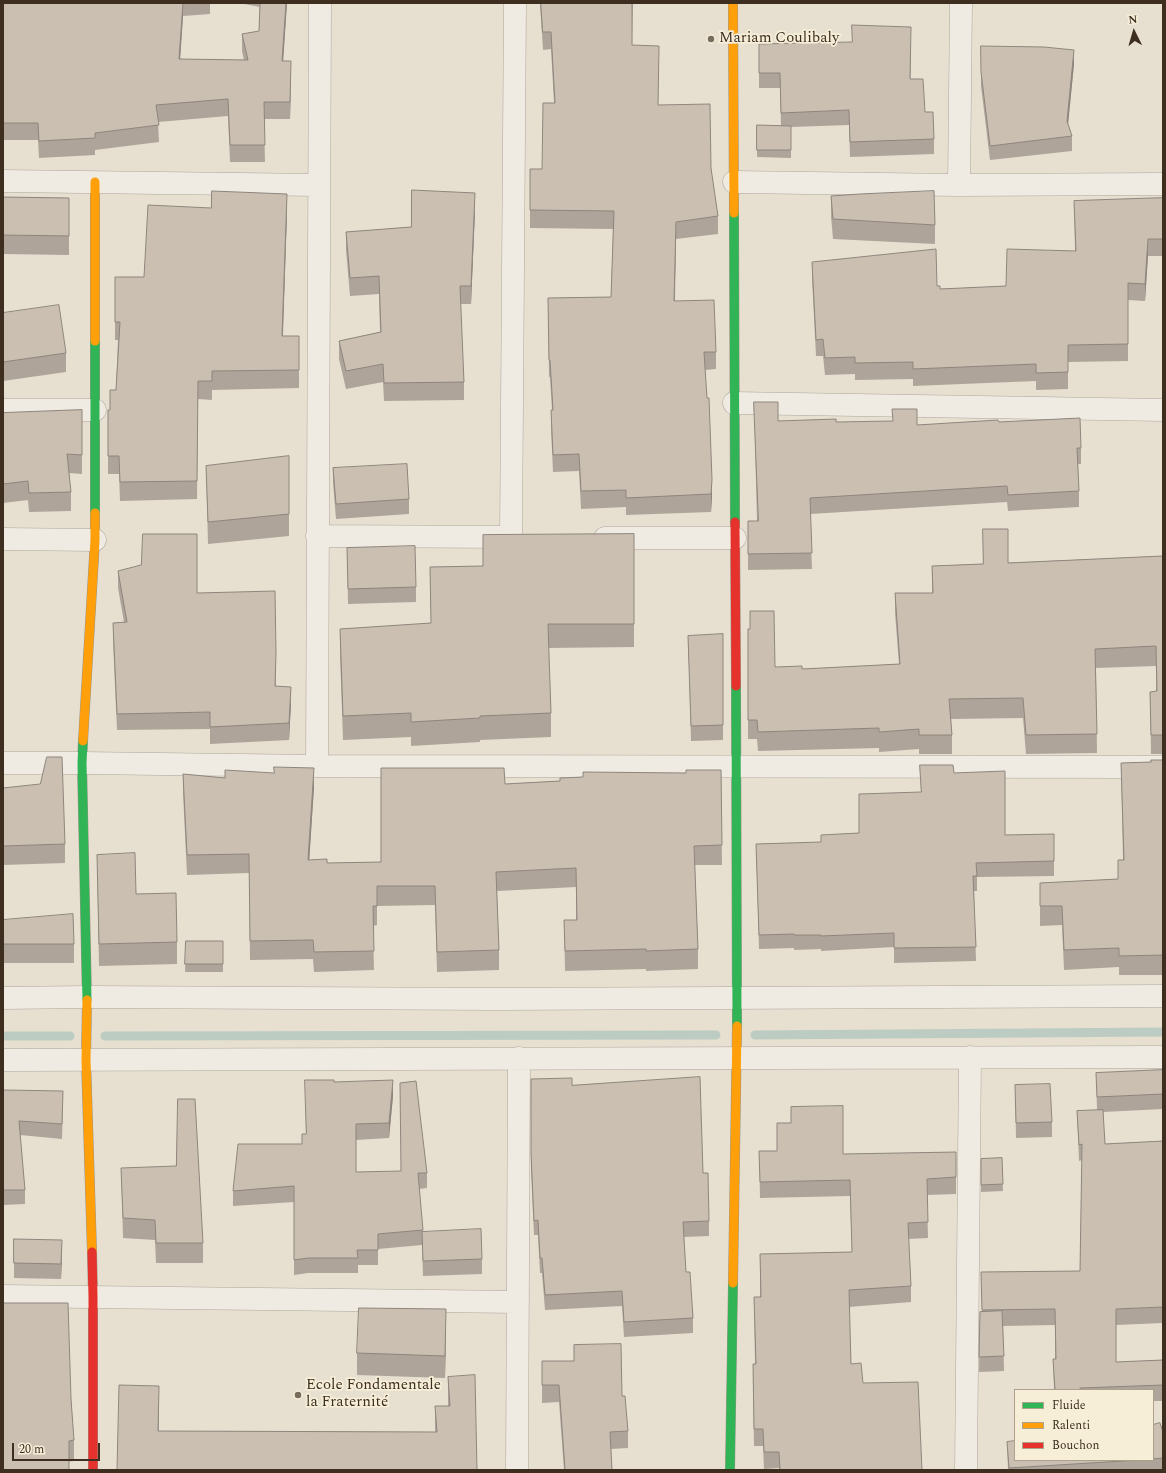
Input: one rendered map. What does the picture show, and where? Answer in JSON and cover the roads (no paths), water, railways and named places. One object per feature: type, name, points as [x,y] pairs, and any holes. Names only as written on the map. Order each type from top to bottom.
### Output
[{"type":"street","points":[[316,766],[320,3]]},
{"type":"street","points":[[510,537],[515,3]]},
{"type":"street","points":[[730,1470],[737,1058],[733,3]]},
{"type":"street","points":[[959,185],[961,3]]},
{"type":"street","points":[[3,181],[319,185]]},
{"type":"street","points":[[93,1470],[93,1297],[86,1060],[87,997],[82,763],[95,540],[95,182]]},
{"type":"street","points":[[734,182],[959,185],[1163,184]]},
{"type":"street","points":[[734,403],[1163,410]]},
{"type":"street","points":[[3,410],[95,410]]},
{"type":"street","points":[[317,536],[534,537]]},
{"type":"street","points":[[588,538],[735,538]]},
{"type":"street","points":[[3,539],[95,540]]},
{"type":"street","points":[[3,763],[316,766],[1163,767]]},
{"type":"street","points":[[3,998],[482,999],[1163,996]]},
{"type":"street","points":[[966,1470],[970,1057]]},
{"type":"street","points":[[3,1060],[1163,1057]]},
{"type":"street","points":[[517,1470],[519,1058]]},
{"type":"street","points":[[3,1296],[518,1302]]},
{"type":"waterway","points":[[755,1035],[1163,1032]]},
{"type":"waterway","points":[[105,1036],[716,1035]]},
{"type":"waterway","points":[[3,1036],[70,1036]]},
{"type":"place","name":"Mariam Coulibaly","points":[[711,39]]},
{"type":"place","name":"Ecole Fondamentale la Fraternité","points":[[298,1395]]}]
